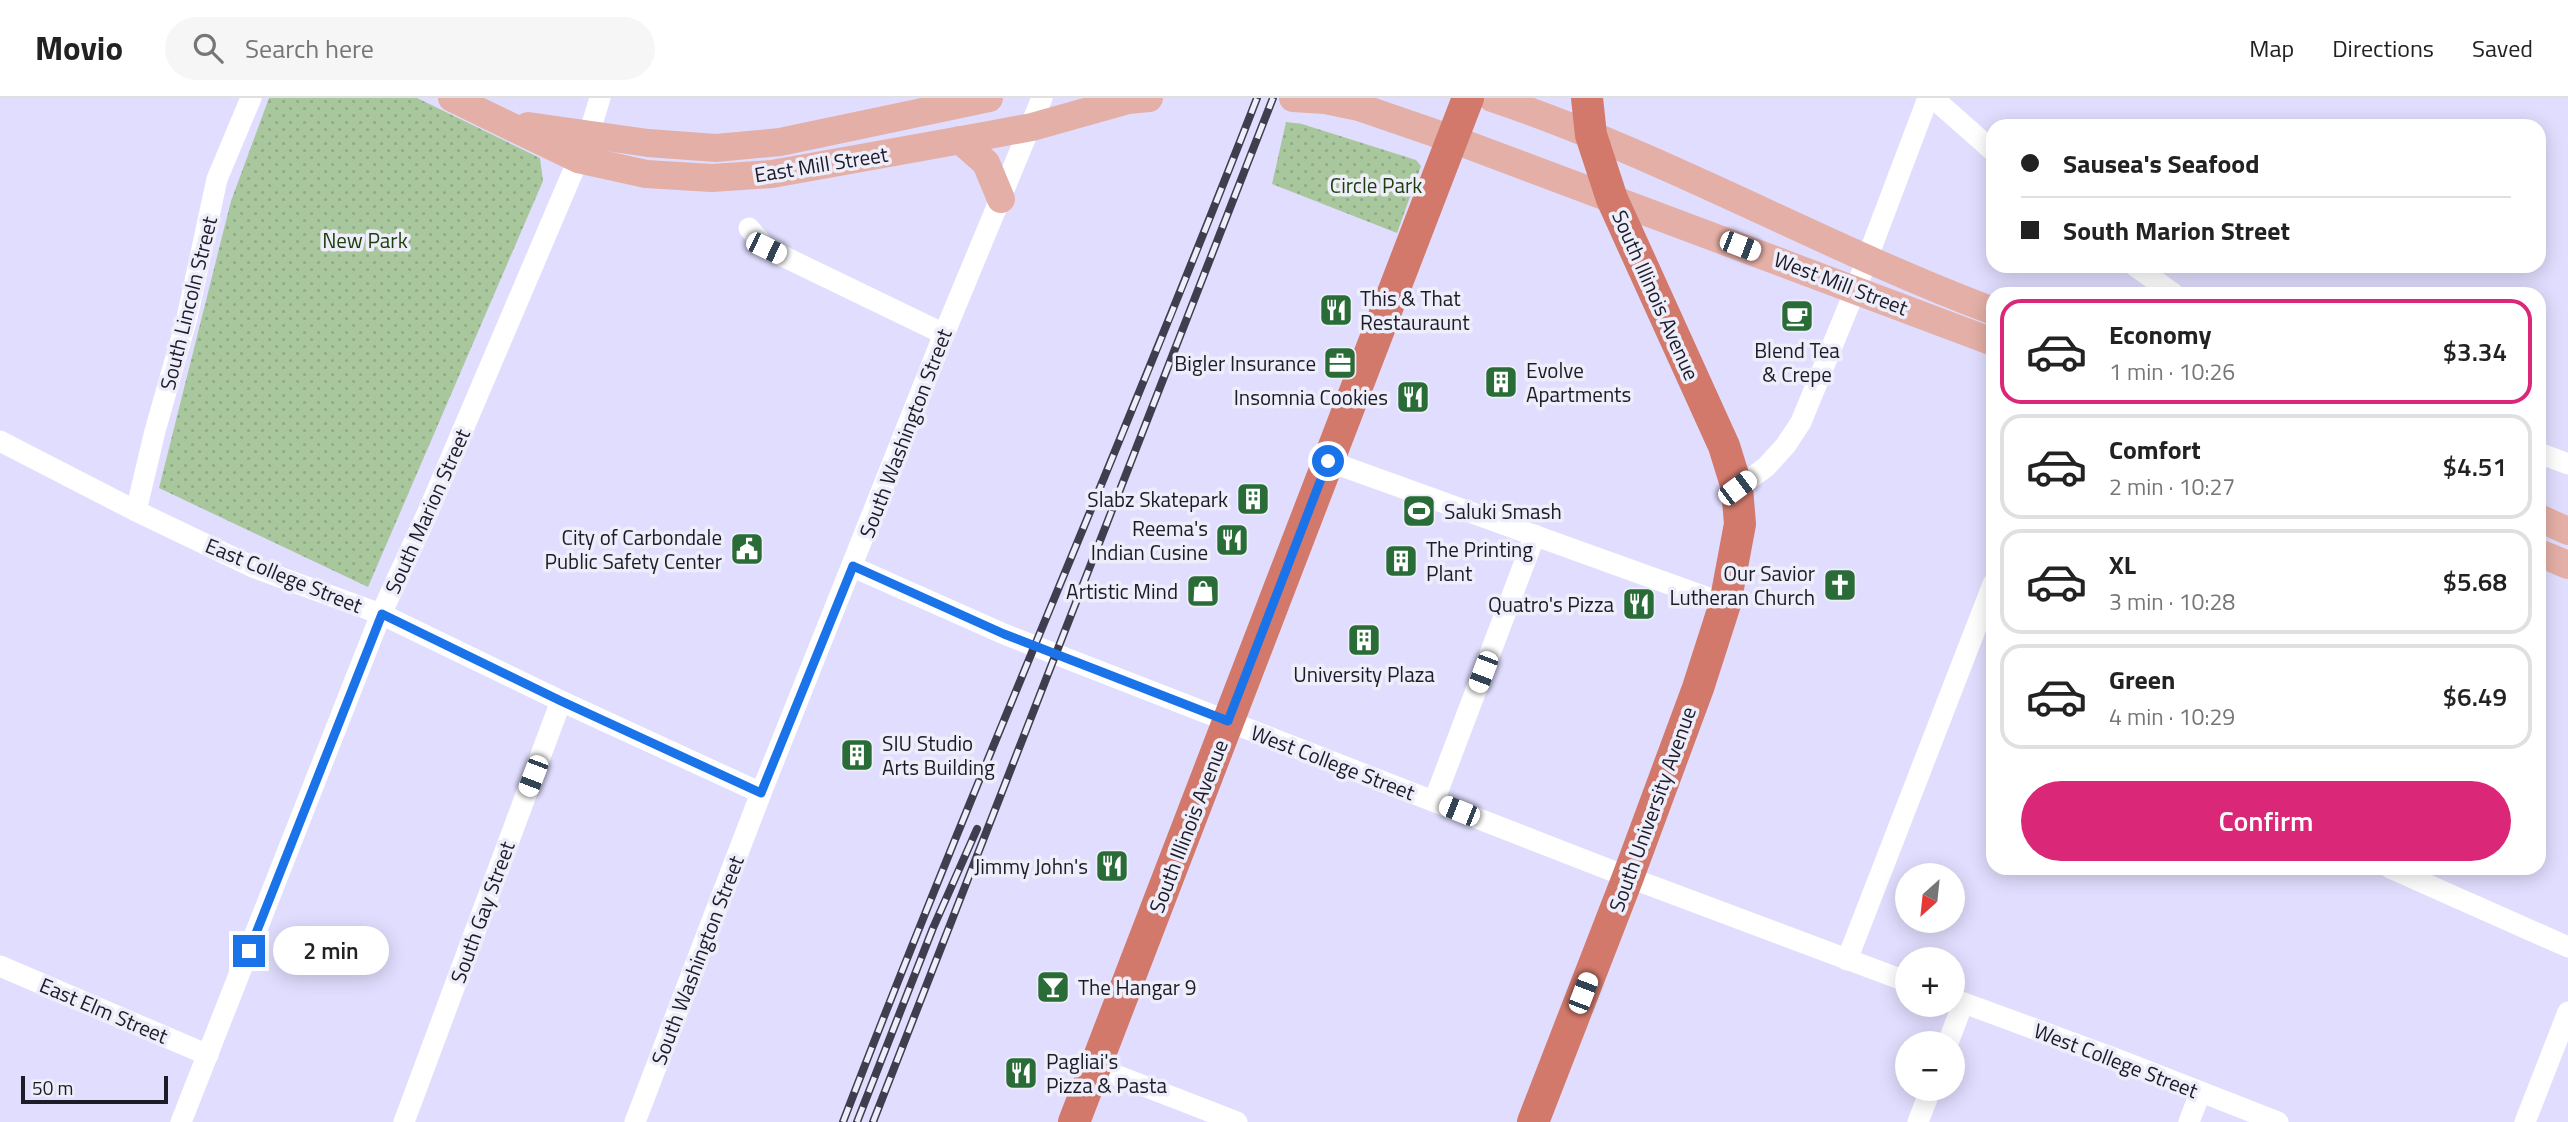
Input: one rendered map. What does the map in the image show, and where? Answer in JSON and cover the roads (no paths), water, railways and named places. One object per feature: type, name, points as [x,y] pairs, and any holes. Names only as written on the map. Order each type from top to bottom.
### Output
[{"type":"highway","name":"South Illinois Avenue","points":[[1074,1122],[1468,98]]},
{"type":"highway","name":"South Illinois Avenue","points":[[1587,98],[1591,135],[1612,199],[1724,446],[1737,488]]},
{"type":"highway","name":"South University Avenue","points":[[1533,1122],[1698,688],[1725,604],[1740,524],[1737,488]]},
{"type":"main road","name":"East Mill Street","points":[[452,98],[498,121],[583,147],[646,174],[712,178],[772,174],[1032,127],[1128,100],[1149,98]]},
{"type":"main road","name":"East Mill Street","points":[[583,147],[648,143],[729,146],[780,142],[989,98]]},
{"type":"main road","points":[[1293,98],[1325,100],[1359,107],[1452,139]]},
{"type":"main road","name":"West Mill Street","points":[[1492,98],[1591,135],[1866,258],[1986,308]]},
{"type":"main road","name":"West Mill Street","points":[[1452,139],[1856,288],[1986,339]]},
{"type":"main road","points":[[960,140],[986,163],[1001,199]]},
{"type":"main road","points":[[2546,521],[2568,531]]},
{"type":"main road","points":[[2546,556],[2568,565]]},
{"type":"street","name":"South Lincoln Street","points":[[136,511],[187,318],[216,179],[251,98]]},
{"type":"street","name":"South Marion Street","points":[[181,1122],[382,614],[428,514],[583,147],[600,98]]},
{"type":"street","name":"South Washington Street","points":[[635,1122],[761,793],[944,334],[1042,98]]},
{"type":"street","points":[[1737,488],[1766,467],[1786,445],[1801,422],[1930,98],[1986,145]]},
{"type":"street","points":[[749,228],[766,248],[944,334]]},
{"type":"street","points":[[2145,273],[2164,287]]},
{"type":"street","name":"East College Street","points":[[0,442],[256,568],[382,614],[561,701],[761,793]]},
{"type":"street","points":[[2546,456],[2568,464]]},
{"type":"street","points":[[1328,461],[1725,604]]},
{"type":"street","points":[[1434,801],[1535,535]]},
{"type":"street","name":"West College Street","points":[[853,566],[1034,645],[1628,877],[1895,977]]},
{"type":"street","points":[[1847,960],[1986,602]]},
{"type":"street","name":"South Gay Street","points":[[404,1122],[561,701]]},
{"type":"street","points":[[2405,875],[2568,947]]},
{"type":"street","name":"East Elm Street","points":[[0,966],[208,1055]]},
{"type":"street","name":"West College Street","points":[[1965,1004],[2278,1122]]},
{"type":"street","points":[[2525,1122],[2568,1012]]},
{"type":"street","points":[[1095,1067],[1237,1122]]},
{"type":"street","points":[[2189,1122],[2200,1093]]},
{"type":"street","points":[[1918,1122],[1926,1101]]},
{"type":"railway","points":[[843,1122],[1257,98]]},
{"type":"railway","points":[[873,1122],[1273,98]]},
{"type":"railway","points":[[857,1122],[933,928],[977,829]]},
{"type":"place","name":"This & That Restauraunt","points":[[1336,310]]},
{"type":"place","name":"Blend Tea & Crepe","points":[[1797,316]]},
{"type":"place","name":"Bigler Insurance","points":[[1340,363]]},
{"type":"place","name":"Evolve Apartments","points":[[1501,382]]},
{"type":"place","name":"Insomnia Cookies","points":[[1413,397]]},
{"type":"place","name":"Slabz Skatepark","points":[[1253,499]]},
{"type":"place","name":"Saluki Smash","points":[[1419,511]]},
{"type":"place","name":"Reema's Indian Cusine","points":[[1232,540]]},
{"type":"place","name":"City of Carbondale Public Safety Center","points":[[747,549]]},
{"type":"place","name":"The Printing Plant","points":[[1401,561]]},
{"type":"place","name":"Our Savior Lutheran Church","points":[[1840,585]]},
{"type":"place","name":"Artistic Mind","points":[[1203,591]]},
{"type":"place","name":"Quatro's Pizza","points":[[1639,604]]},
{"type":"place","name":"University Plaza","points":[[1364,640]]},
{"type":"place","name":"SIU Studio Arts Building","points":[[857,755]]},
{"type":"place","name":"Jimmy John's","points":[[1112,866]]},
{"type":"place","name":"The Hangar 9","points":[[1053,987]]},
{"type":"place","name":"Pagliai's Pizza & Pasta","points":[[1021,1073]]},
{"type":"park label","name":"Circle Park","points":[[1376,185]]},
{"type":"park label","name":"New Park","points":[[365,240]]}]
